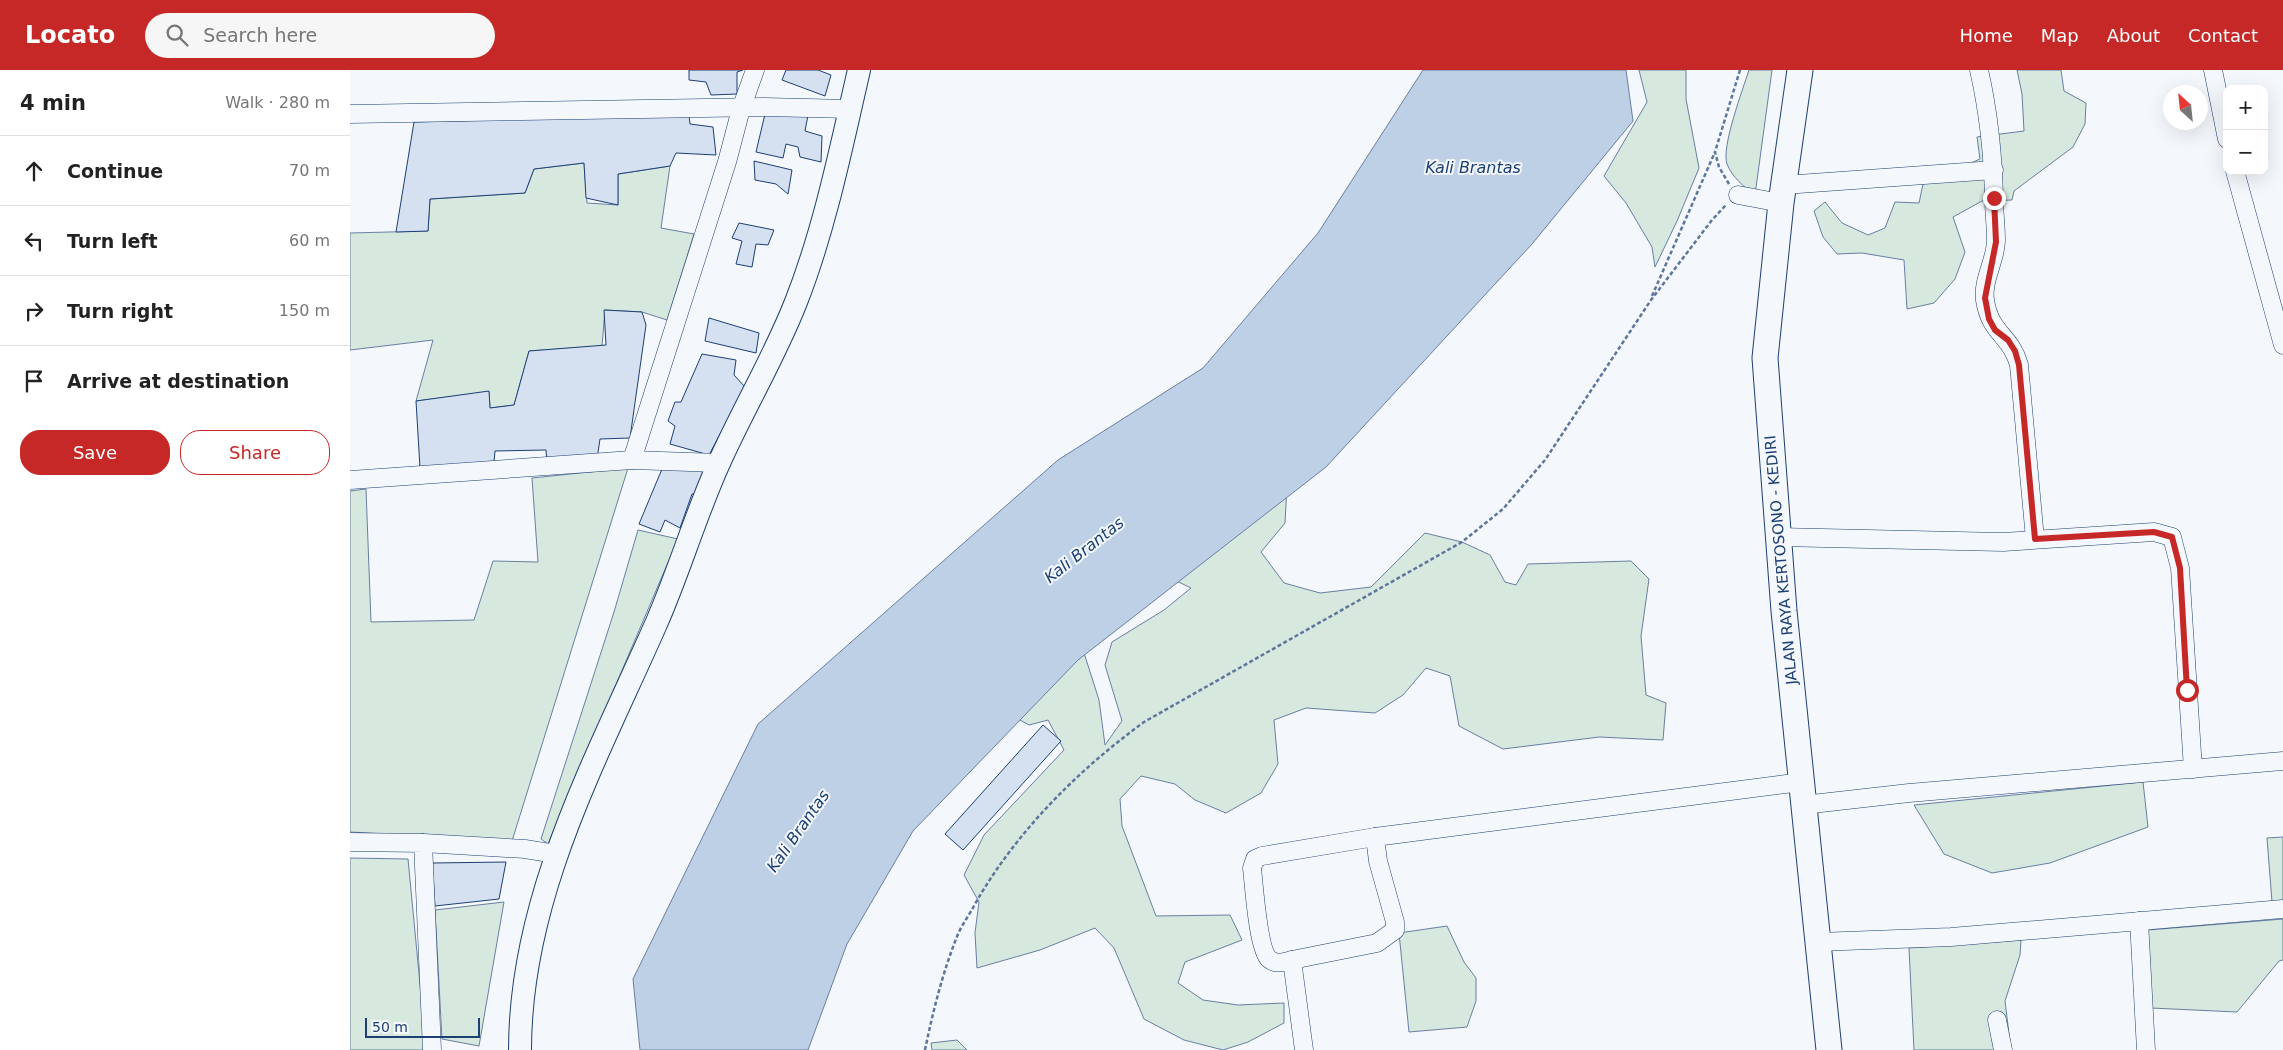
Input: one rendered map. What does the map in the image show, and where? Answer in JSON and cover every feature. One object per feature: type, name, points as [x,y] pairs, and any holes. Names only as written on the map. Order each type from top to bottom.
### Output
[{"type":"highway","name":"JALAN RAYA KERTOSONO - KEDIRI","points":[[1800,70],[1783,194],[1765,358],[1777,537],[1829,1050]]},
{"type":"main road","points":[[520,1050],[520,1022],[525,983],[537,925],[540,851],[594,758],[657,622],[719,463],[774,354],[797,300],[816,240],[859,70]]},
{"type":"street","points":[[632,460],[724,171],[752,108],[755,70]]},
{"type":"street","points":[[1979,70],[1988,109],[1994,170],[1996,242],[1985,298],[1989,319],[1995,330],[2008,340],[2015,351],[2019,365],[2035,539]]},
{"type":"street","points":[[2213,70],[2225,130]]},
{"type":"street","points":[[350,114],[752,108],[850,109]]},
{"type":"street","points":[[1738,195],[1783,194],[1994,170]]},
{"type":"street","points":[[2236,175],[2283,344]]},
{"type":"street","points":[[350,480],[632,460],[719,463]]},
{"type":"street","points":[[1777,537],[2003,542],[2154,532],[2172,537],[2180,568],[2193,769]]},
{"type":"street","points":[[1375,837],[1378,862],[1395,930],[1377,943],[1278,963],[1268,958],[1262,945],[1252,868],[1255,859],[1262,856],[1375,837],[1802,794],[1910,793],[2283,760]]},
{"type":"street","points":[[350,842],[423,843],[540,851]]},
{"type":"street","points":[[423,843],[432,1050]]},
{"type":"street","points":[[1818,942],[1951,937],[2283,910]]},
{"type":"street","points":[[2139,921],[2146,1050]]},
{"type":"street","points":[[1292,960],[1304,1050]]},
{"type":"street","points":[[1997,1020],[2003,1050]]},
{"type":"path","points":[[1651,300],[1715,152],[1740,70]]},
{"type":"path","points":[[925,1050],[933,1011],[959,933],[993,872],[1026,829],[1112,746],[1144,722],[1462,542],[1503,509],[1545,460],[1651,300],[1712,220],[1738,195],[1719,167],[1715,152]]},
{"type":"shaded area","points":[[1639,70],[1686,70],[1686,99],[1699,168],[1655,267],[1652,247],[1626,203],[1604,176],[1647,102]]},
{"type":"shaded area","points":[[1749,70],[1772,70],[1755,195],[1732,173],[1727,164],[1726,156],[1730,132]]},
{"type":"shaded area","points":[[2017,70],[2061,70],[2064,91],[2086,103],[2085,124],[2073,147],[2014,191],[2012,200],[1982,201],[1953,217],[1965,252],[1955,279],[1934,303],[1907,309],[1904,260],[1862,253],[1837,254],[1823,237],[1814,211],[1825,202],[1842,223],[1868,235],[1885,228],[1895,202],[1919,203],[1923,184],[1980,159],[1977,137],[2024,131],[2022,94]]},
{"type":"shaded area","points":[[584,163],[587,203],[618,205],[618,174],[670,166],[661,228],[694,234],[667,320],[642,312],[605,310],[602,346],[529,351],[514,405],[490,408],[489,392],[416,401],[433,340],[350,350],[350,233],[428,231],[430,199],[525,193],[534,169]]},
{"type":"shaded area","points":[[628,468],[512,841],[350,832],[350,491],[366,489],[371,622],[474,620],[493,561],[538,562],[532,478]]},
{"type":"shaded area","points":[[1287,486],[1285,523],[1261,552],[1284,583],[1320,593],[1371,587],[1425,533],[1462,542],[1490,555],[1505,582],[1516,585],[1528,564],[1631,561],[1649,579],[1641,636],[1646,695],[1666,703],[1663,740],[1599,737],[1503,749],[1459,726],[1450,676],[1426,668],[1403,695],[1375,713],[1306,708],[1274,720],[1278,764],[1261,793],[1226,813],[1195,800],[1175,784],[1141,776],[1120,799],[1122,826],[1156,916],[1230,915],[1242,940],[1185,962],[1178,983],[1203,1000],[1238,1005],[1284,1003],[1284,1023],[1248,1042],[1223,1050],[1184,1040],[1144,1019],[1114,948],[1095,928],[1040,950],[977,968],[975,933],[979,902],[964,875],[984,835],[1064,750],[1048,720],[1029,725],[1000,709],[1078,634],[1099,700],[1105,745],[1122,721],[1105,665],[1112,642],[1164,610],[1191,588],[1154,570]]},
{"type":"shaded area","points":[[638,530],[678,539],[548,844],[541,839],[614,612]]},
{"type":"shaded area","points":[[2143,782],[2148,827],[2050,863],[1992,873],[1944,854],[1914,805]]},
{"type":"shaded area","points":[[2283,837],[2283,901],[2272,902],[2267,838]]},
{"type":"shaded area","points":[[350,858],[408,859],[425,1036],[424,1050],[350,1050]]},
{"type":"shaded area","points":[[504,902],[479,1046],[442,1039],[435,910]]},
{"type":"shaded area","points":[[2283,919],[2283,960],[2279,961],[2237,1012],[2151,1008],[2148,930]]},
{"type":"shaded area","points":[[1447,926],[1464,962],[1476,978],[1476,1001],[1467,1027],[1409,1032],[1399,933]]},
{"type":"shaded area","points":[[2021,940],[2020,955],[2005,1001],[2011,1050],[1914,1050],[1909,948]]},
{"type":"shaded area","points":[[957,1040],[967,1050],[932,1050],[931,1043]]},
{"type":"water","name":"Kali Brantas","points":[[1423,70],[1626,70],[1633,121],[1532,244],[1326,467],[1078,660],[913,831],[847,944],[808,1050],[640,1050],[633,979],[758,724],[1058,460],[1203,368],[1318,233]]},
{"type":"building","points":[[689,70],[743,70],[737,72],[737,94],[711,95],[706,82],[689,80]]},
{"type":"building","points":[[786,70],[818,70],[831,75],[825,96],[782,80]]},
{"type":"building","points":[[765,114],[808,115],[805,131],[822,136],[821,162],[800,157],[798,147],[786,144],[783,158],[756,152]]},
{"type":"building","points":[[689,115],[690,124],[713,127],[716,155],[676,153],[670,166],[618,174],[618,205],[586,198],[584,163],[534,169],[525,193],[430,199],[428,231],[396,232],[414,122]]},
{"type":"building","points":[[754,161],[792,170],[788,194],[776,184],[755,180]]},
{"type":"building","points":[[739,223],[774,230],[768,245],[756,244],[752,267],[736,264],[742,241],[732,238]]},
{"type":"building","points":[[604,310],[642,312],[646,325],[630,438],[600,439],[597,459],[547,462],[546,450],[495,451],[494,462],[420,468],[416,401],[489,391],[490,408],[514,405],[529,351],[606,345]]},
{"type":"building","points":[[709,318],[759,333],[756,353],[705,341]]},
{"type":"building","points":[[702,354],[736,360],[734,375],[745,387],[709,455],[670,444],[675,426],[668,421],[675,402],[681,402]]},
{"type":"building","points":[[662,469],[705,469],[698,494],[692,494],[680,528],[665,520],[660,532],[639,524]]},
{"type":"building","points":[[1043,725],[1061,741],[963,850],[945,834]]},
{"type":"building","points":[[506,862],[499,899],[435,906],[432,863]]},
{"type":"route","points":[[1994,198],[1996,242],[1985,298],[1989,319],[1995,330],[2008,340],[2015,351],[2019,365],[2035,539],[2154,532],[2172,537],[2180,568],[2186,646],[2187,690]]}]
